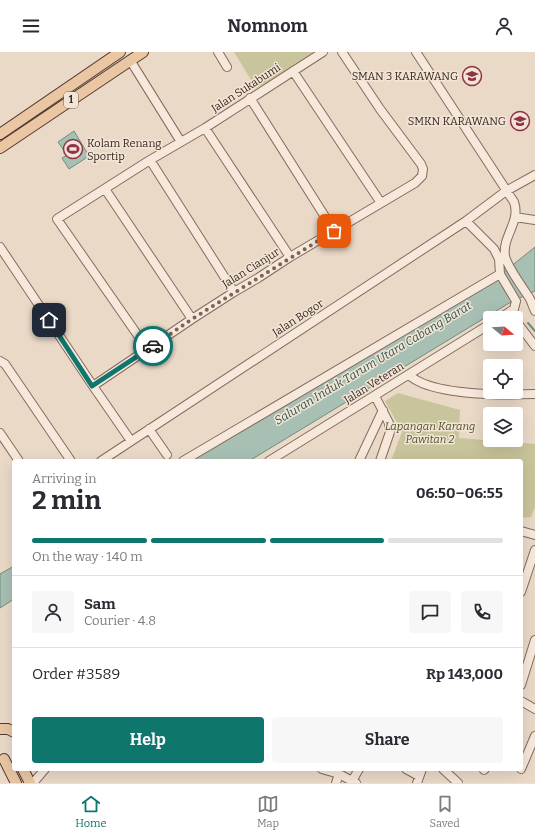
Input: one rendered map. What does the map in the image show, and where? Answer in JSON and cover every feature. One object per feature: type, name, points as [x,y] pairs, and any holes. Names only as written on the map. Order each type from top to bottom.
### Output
[{"type":"main road","name":"1","points":[[0,134],[120,52]]},
{"type":"main road","name":"1","points":[[0,148],[143,52]]},
{"type":"main road","points":[[1,728],[12,731]]},
{"type":"main road","points":[[6,758],[16,783]]},
{"type":"main road","points":[[24,771],[31,783]]},
{"type":"street","points":[[218,52],[227,67]]},
{"type":"street","name":"Jalan Sukabumi","points":[[148,350],[57,219],[150,160],[205,128],[323,52]]},
{"type":"street","name":"Jalan Cianjur","points":[[92,386],[234,292],[415,183],[422,176],[423,169],[418,160],[380,109],[342,52]]},
{"type":"street","points":[[416,52],[514,202],[516,209],[515,217],[505,246],[505,256],[509,265],[531,298],[535,311]]},
{"type":"street","points":[[130,60],[181,142]]},
{"type":"street","points":[[293,71],[381,203]]},
{"type":"street","points":[[250,98],[334,231]]},
{"type":"street","points":[[205,128],[290,257]]},
{"type":"street","points":[[150,160],[234,292]]},
{"type":"street","name":"Jalan Bogor","points":[[103,459],[466,221],[506,191],[535,175]]},
{"type":"street","points":[[106,189],[192,319]]},
{"type":"street","points":[[515,217],[535,220]]},
{"type":"street","points":[[466,221],[494,249],[499,259],[500,274],[516,301],[513,311]]},
{"type":"street","points":[[0,247],[92,386],[131,441]]},
{"type":"street","points":[[186,459],[500,274]]},
{"type":"street","name":"Jalan Veteran","points":[[272,459],[483,328]]},
{"type":"street","points":[[523,330],[535,346]]},
{"type":"street","points":[[0,362],[4,364],[70,459]]},
{"type":"street","points":[[409,374],[420,383],[428,386],[464,392],[490,394],[535,394]]},
{"type":"street","points":[[375,396],[389,423],[390,435],[381,459]]},
{"type":"street","points":[[360,459],[383,410]]},
{"type":"street","points":[[149,429],[167,455]]},
{"type":"street","points":[[0,433],[18,459]]},
{"type":"street","points":[[523,532],[535,535]]},
{"type":"street","points":[[523,582],[525,571],[535,550]]},
{"type":"street","points":[[523,679],[535,640]]},
{"type":"street","points":[[523,702],[535,709]]},
{"type":"street","points":[[523,765],[535,736]]},
{"type":"street","points":[[31,783],[43,771]]},
{"type":"street","points":[[336,783],[337,772],[354,782],[358,771]]},
{"type":"street","points":[[410,771],[419,776]]},
{"type":"street","points":[[445,771],[458,783]]},
{"type":"green space","points":[[234,52],[315,52],[279,77],[256,88]]},
{"type":"green space","name":"Lapangan Karang Pawitan 2","points":[[398,393],[460,410],[459,438],[483,440],[483,447],[523,447],[523,443],[535,444],[535,507],[531,517],[523,518],[523,459],[392,459],[402,432],[385,401]]},
{"type":"water","name":"Kolam Renang Sportip","points":[[74,131],[89,156],[69,169],[62,158],[67,155],[58,142]]},
{"type":"water","name":"Saluran Induk Tarum Utara Cabang Barat","points":[[535,247],[535,291],[511,302],[496,311],[483,311],[483,319],[252,459],[192,459],[494,280]]},
{"type":"water","points":[[12,567],[12,600],[0,608],[0,574]]},
{"type":"waterway","points":[[528,323],[535,331]]},
{"type":"way so far","points":[[153,346],[234,292],[334,231]]},
{"type":"place","name":"SMAN 3 KARAWANG","points":[[472,76]]},
{"type":"place","name":"SMKN KARAWANG","points":[[520,121]]},
{"type":"place","name":"Kolam Renang Sportip","points":[[73,149]]},
{"type":"route","points":[[49,320],[92,386],[153,346]]}]
